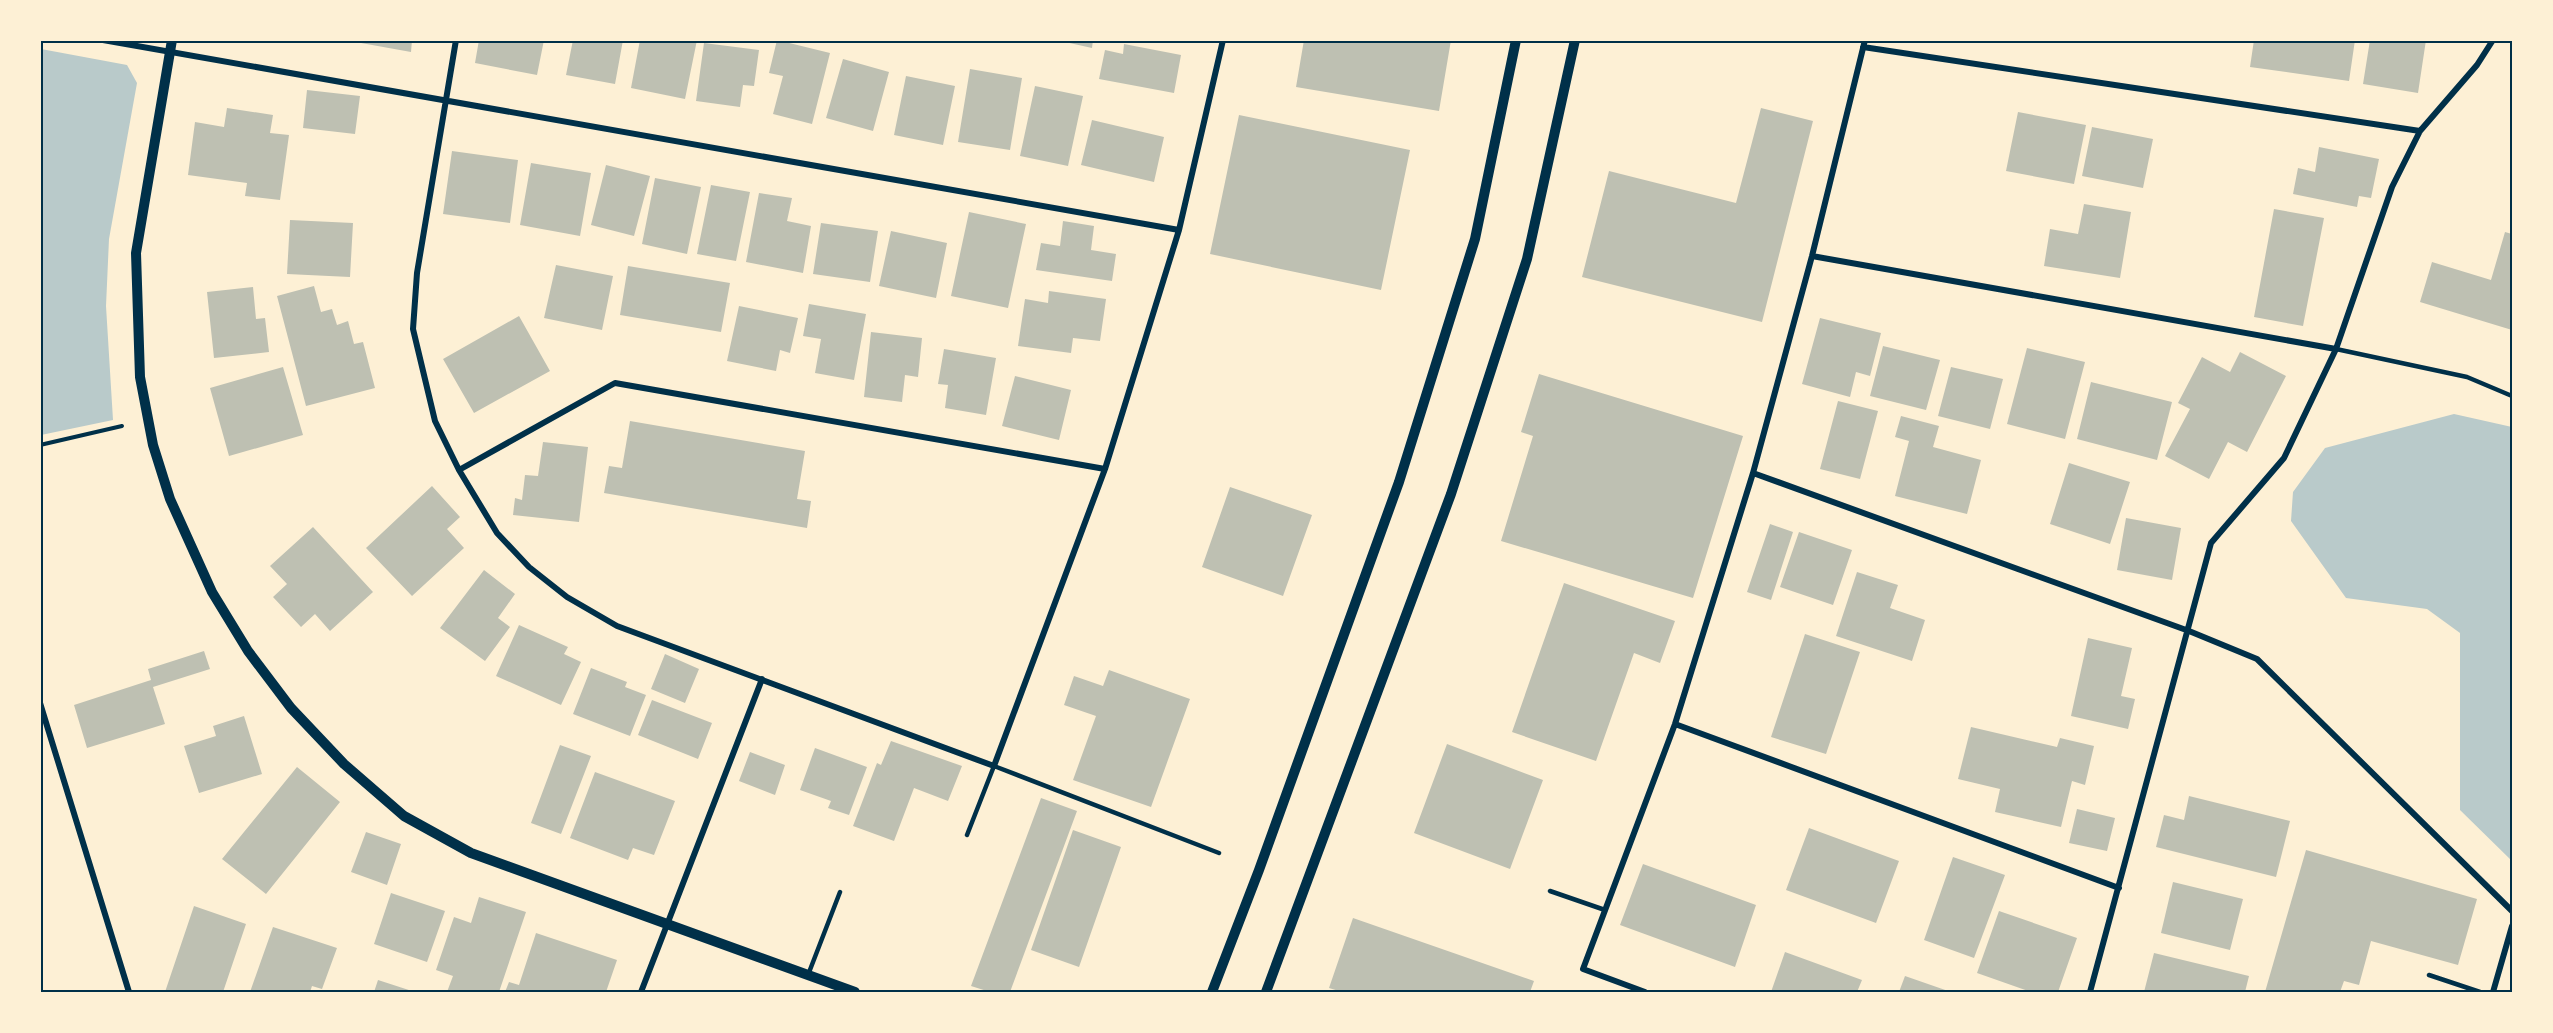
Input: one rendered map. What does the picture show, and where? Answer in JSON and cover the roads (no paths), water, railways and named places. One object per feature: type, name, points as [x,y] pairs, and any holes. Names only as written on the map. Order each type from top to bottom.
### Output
[{"type":"street","points":[[103,40],[1179,230]]},
{"type":"street","points":[[172,40],[136,253],[140,377],[153,445],[170,499],[212,592],[248,651],[291,708],[344,764],[404,816],[471,853],[667,923],[847,991]]},
{"type":"street","points":[[456,40],[417,273],[413,328],[435,422],[459,470],[497,533],[529,567],[567,597],[617,626],[994,766],[1106,469],[1179,230],[1223,40]]},
{"type":"street","points":[[1212,993],[1259,870],[1399,482],[1475,239],[1516,40]]},
{"type":"street","points":[[1266,993],[1455,483],[1527,259],[1575,40]]},
{"type":"street","points":[[2090,993],[2211,543],[2284,458],[2336,349],[2392,187],[2420,131],[2477,65],[2493,40]]},
{"type":"street","points":[[1645,993],[1583,969],[1675,724],[1753,473],[1812,256],[1864,44],[2420,131]]},
{"type":"street","points":[[1812,256],[2336,349]]},
{"type":"street","points":[[459,470],[615,383],[1106,469]]},
{"type":"street","points":[[1753,473],[2189,631],[2257,659],[2512,911]]},
{"type":"street","points":[[642,993],[762,679]]},
{"type":"street","points":[[40,703],[129,993]]},
{"type":"street","points":[[1675,724],[2119,888]]},
{"type":"street","points":[[2493,993],[2512,926]]},
{"type":"lane","points":[[2336,349],[2467,377],[2512,396]]},
{"type":"lane","points":[[967,835],[994,766],[1219,853]]},
{"type":"lane","points":[[1550,891],[1605,910]]},
{"type":"lane","points":[[808,975],[840,892]]},
{"type":"lane","points":[[2428,975],[2480,993]]}]
